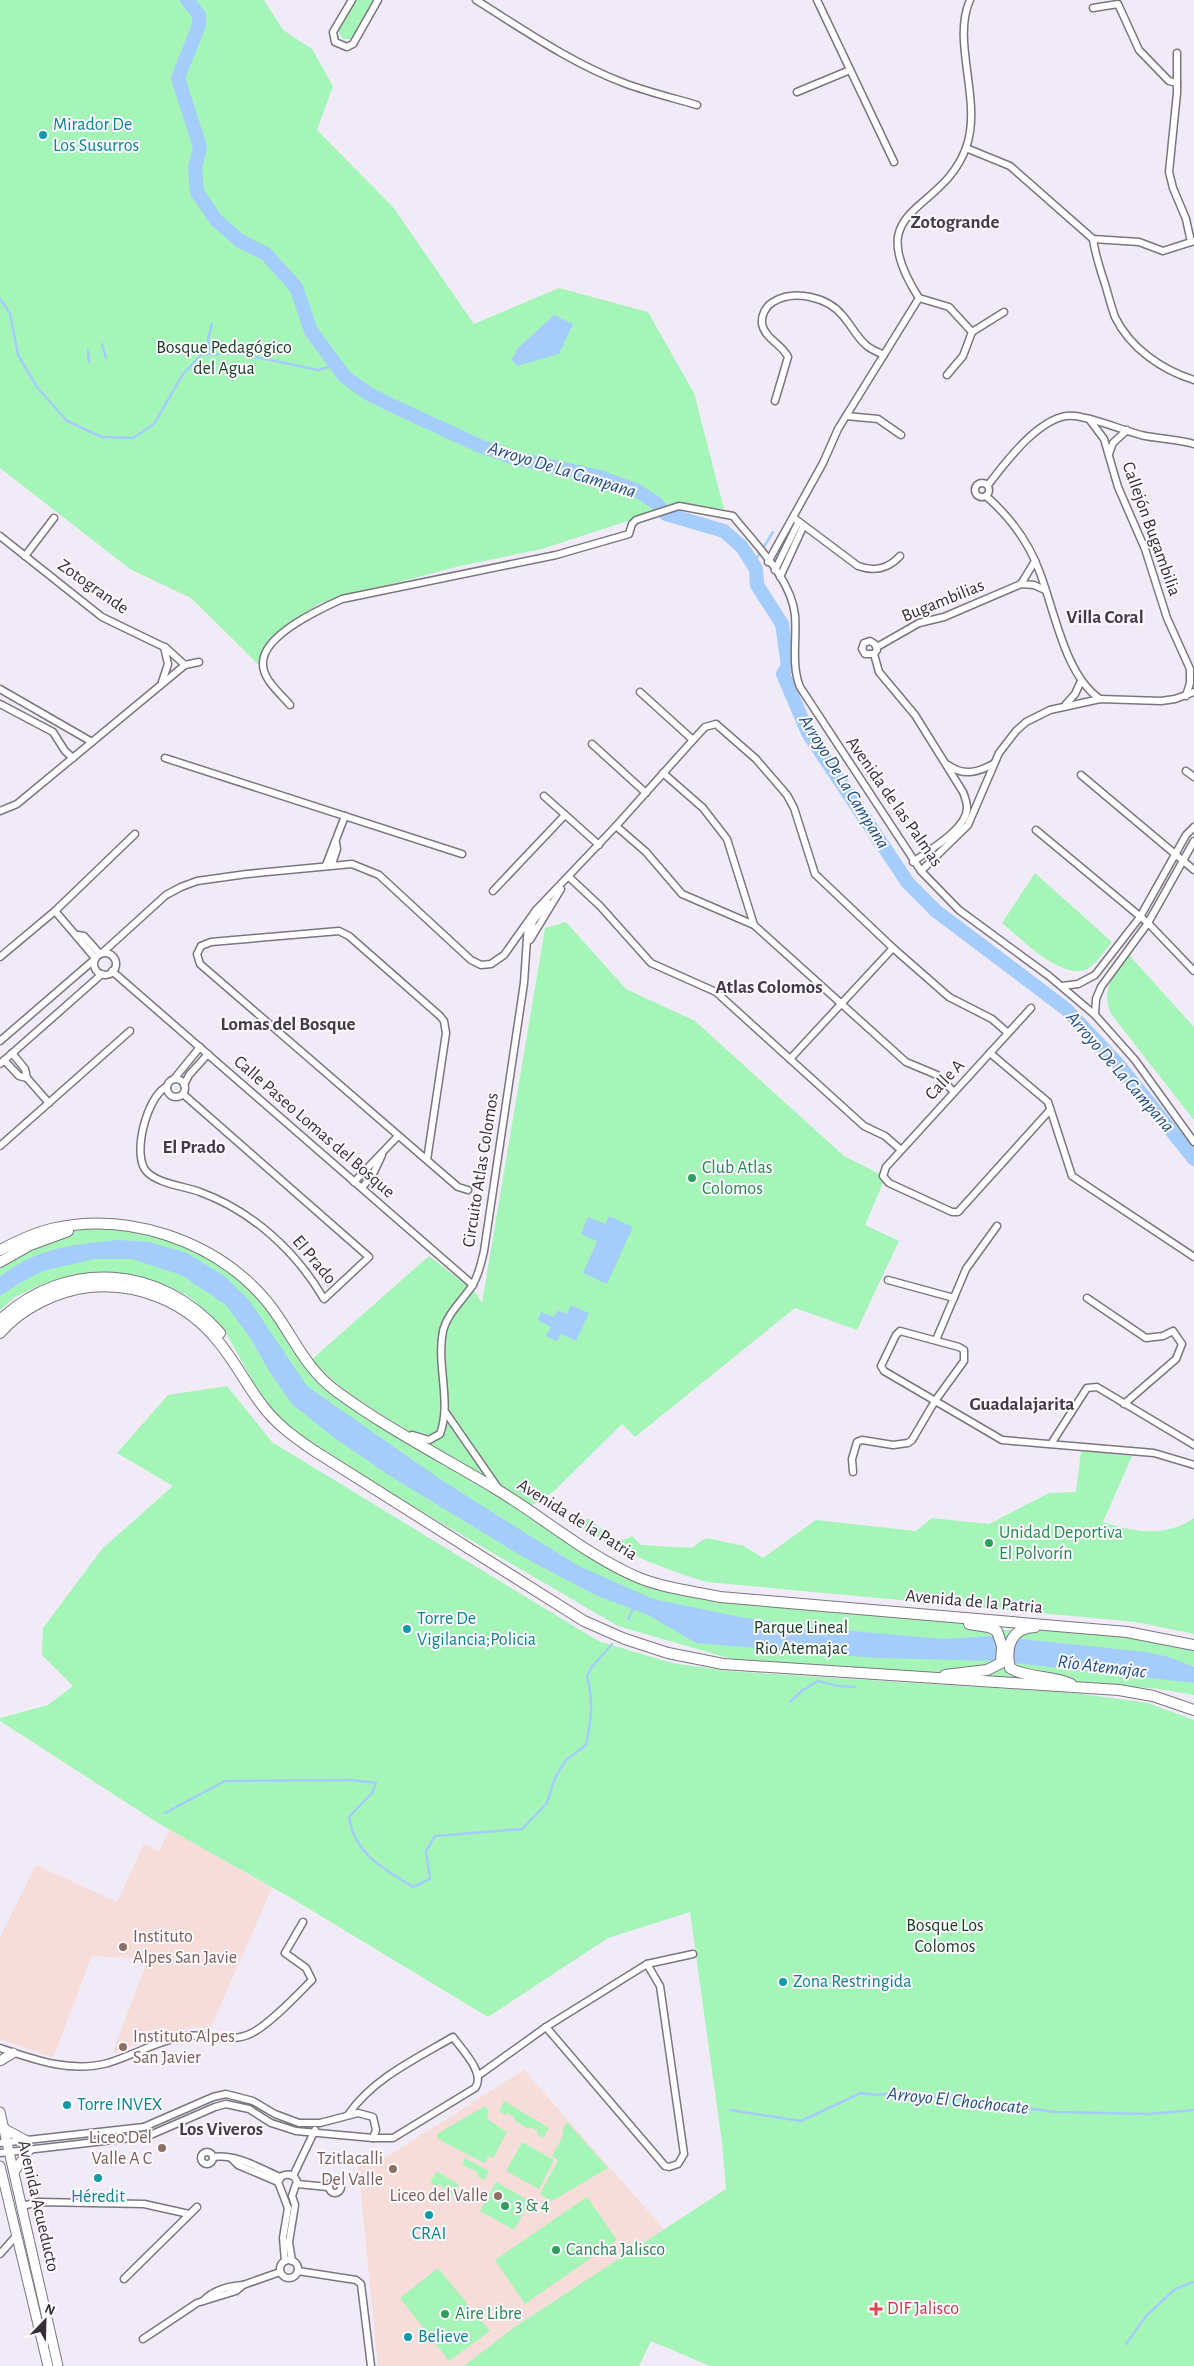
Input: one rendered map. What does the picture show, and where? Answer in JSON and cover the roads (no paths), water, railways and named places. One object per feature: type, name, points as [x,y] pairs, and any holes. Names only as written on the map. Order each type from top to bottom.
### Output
[{"type":"main road","name":"Avenida de la Patria","points":[[0,1262],[37,1243],[93,1224]]},
{"type":"main road","name":"Avenida de la Patria","points":[[0,1250],[20,1239],[50,1229],[93,1224],[130,1226],[155,1231],[184,1242],[218,1259],[250,1283],[266,1300],[307,1364],[322,1380],[376,1418],[500,1492],[601,1558],[637,1577],[666,1586],[720,1597],[1150,1635],[1194,1645]]},
{"type":"main road","points":[[0,1320],[15,1307],[43,1290],[64,1282],[86,1278],[112,1277],[134,1280],[157,1286],[196,1308],[222,1336],[242,1369],[246,1382]]},
{"type":"main road","points":[[0,1333],[26,1311],[63,1292],[99,1286],[135,1290],[171,1302],[203,1325],[217,1340],[275,1421],[313,1450],[584,1621],[625,1639],[668,1653],[723,1664],[1118,1690],[1153,1696],[1194,1710]]},
{"type":"main road","points":[[914,1613],[989,1627],[997,1631],[1002,1646],[1000,1663],[996,1667],[930,1679]]},
{"type":"main road","points":[[1064,1628],[1031,1627],[1015,1632],[1010,1645],[1010,1668],[1025,1673],[1058,1678],[1076,1687]]},
{"type":"main road","points":[[0,2061],[13,2053]]},
{"type":"main road","name":"Avenida Acueducto","points":[[0,2112],[4,2148],[14,2172],[58,2366]]},
{"type":"main road","points":[[3,2128],[28,2145],[14,2172]]},
{"type":"main road","name":"Avenida Acueducto","points":[[0,2166],[48,2366]]},
{"type":"main road","points":[[13,2223],[25,2221]]},
{"type":"street","points":[[352,0],[333,32],[335,42],[347,47],[354,44],[378,0]]},
{"type":"street","points":[[476,0],[561,53],[592,69],[623,83],[697,105]]},
{"type":"street","points":[[817,0],[894,162]]},
{"type":"street","points":[[970,0],[964,28],[971,100],[970,131],[966,148],[952,172],[917,206],[901,226],[897,248],[899,260],[919,298],[949,307],[972,332]]},
{"type":"street","points":[[1093,8],[1118,4],[1139,50],[1169,81],[1177,83]]},
{"type":"street","points":[[1093,239],[1138,242],[1163,251],[1193,241],[1186,219],[1172,188],[1169,172],[1177,83],[1177,53]]},
{"type":"street","points":[[797,92],[850,70]]},
{"type":"street","points":[[966,148],[1010,166],[1093,239],[1114,315],[1122,329],[1137,347],[1156,362],[1182,377],[1194,380]]},
{"type":"street","points":[[775,401],[788,357],[785,351],[766,334],[762,324],[763,314],[769,305],[779,298],[806,296],[832,305],[842,314],[867,346],[884,355]]},
{"type":"street","points":[[775,570],[846,416],[919,298]]},
{"type":"street","points":[[947,375],[963,356],[972,332],[1004,312]]},
{"type":"street","points":[[988,485],[1009,459],[1042,427],[1056,418],[1064,416],[1073,415],[1141,435],[1194,444]]},
{"type":"street","points":[[846,416],[878,418],[901,435]]},
{"type":"street","name":"Callejón Bugambilia","points":[[1089,419],[1102,434],[1118,487],[1146,549],[1167,618],[1192,670],[1186,696]]},
{"type":"street","name":"Callejón Bugambilia","points":[[1109,454],[1113,443],[1127,430]]},
{"type":"street","points":[[980,483],[988,485],[990,491],[986,496],[980,497],[975,490],[980,483]]},
{"type":"street","points":[[986,496],[1004,512],[1018,529],[1035,561],[1081,681],[1100,699]]},
{"type":"street","name":"Avenida de las Palmas","points":[[290,705],[267,677],[263,663],[268,648],[288,629],[319,609],[342,600],[556,555],[630,534],[632,524],[636,520],[679,506],[733,516],[780,577],[793,603],[796,676],[800,687],[913,862],[959,910],[1062,986],[1095,1015],[1135,1060],[1194,1142]]},
{"type":"street","points":[[25,556],[54,518]]},
{"type":"street","points":[[798,522],[858,566],[868,570],[880,570],[892,564],[900,556]]},
{"type":"street","points":[[766,559],[798,522]]},
{"type":"street","points":[[780,577],[798,522]]},
{"type":"street","name":"Zotogrande","points":[[0,536],[102,616],[164,647],[185,665]]},
{"type":"street","points":[[1035,561],[1021,584],[1034,585],[1045,590]]},
{"type":"street","name":"Bugambilias","points":[[874,654],[865,654],[862,646],[870,641],[876,647],[920,624],[944,617],[1021,584]]},
{"type":"street","points":[[160,686],[167,671],[168,658],[164,647]]},
{"type":"street","points":[[876,647],[874,654],[879,672],[915,715],[963,792],[968,806],[966,815],[952,832],[913,862]]},
{"type":"street","points":[[0,811],[17,804],[185,665],[199,662]]},
{"type":"street","points":[[1065,705],[1081,681]]},
{"type":"street","points":[[0,689],[92,742]]},
{"type":"street","points":[[640,692],[692,740]]},
{"type":"street","points":[[921,871],[968,825],[993,764],[1006,743],[1026,722],[1036,716],[1065,705],[1100,699],[1161,701],[1186,696],[1194,692]]},
{"type":"street","points":[[0,704],[53,732],[65,752],[73,758]]},
{"type":"street","points":[[0,1041],[166,895],[181,887],[197,882],[329,865],[352,864],[379,875],[471,960],[481,964],[490,964],[504,956],[536,910],[616,826],[692,740],[711,724],[716,724],[729,733],[756,759],[787,795],[794,808],[816,874],[893,948],[949,997],[992,1019],[1008,1033]]},
{"type":"street","points":[[592,744],[646,793]]},
{"type":"street","points":[[165,758],[462,854]]},
{"type":"street","points":[[945,763],[959,771],[970,773],[993,764]]},
{"type":"street","points":[[1186,771],[1194,777]]},
{"type":"street","points":[[663,773],[703,808],[727,839],[754,925]]},
{"type":"street","points":[[1081,775],[1194,870]]},
{"type":"street","points":[[544,796],[599,844]]},
{"type":"street","points":[[493,892],[565,815]]},
{"type":"street","points":[[329,865],[332,846],[336,842],[345,816]]},
{"type":"street","points":[[616,826],[646,852],[682,894],[754,925],[906,1062],[937,1075],[954,1092]]},
{"type":"street","points":[[1062,986],[1078,984],[1091,978],[1140,916],[1186,835],[1194,827]]},
{"type":"street","points":[[1036,830],[1148,923],[1194,971]]},
{"type":"street","points":[[0,957],[55,910],[135,834]]},
{"type":"street","points":[[1095,1015],[1096,999],[1101,987],[1148,923],[1194,841]]},
{"type":"street","points":[[524,983],[533,921],[569,877]]},
{"type":"street","points":[[569,877],[600,906],[651,963],[716,992],[864,1126],[885,1136],[901,1150]]},
{"type":"street","points":[[55,910],[78,935],[84,936],[98,956],[95,970],[102,974]]},
{"type":"street","name":"Circuito Atlas Colomos","points":[[376,1418],[422,1440],[429,1440],[440,1434],[446,1413],[442,1381],[442,1333],[449,1317],[473,1285],[479,1273],[484,1251],[524,983],[528,922]]},
{"type":"street","points":[[427,1160],[446,1033],[444,1021],[440,1016],[349,936],[339,931],[211,942],[202,946],[197,954],[200,964],[458,1187],[468,1190]]},
{"type":"street","points":[[790,1059],[893,948]]},
{"type":"street","points":[[27,1078],[19,1076],[2,1062],[102,974],[112,971],[115,966],[114,958],[108,953],[98,956]]},
{"type":"street","name":"Calle Paseo Lomas del Bosque","points":[[112,971],[473,1285]]},
{"type":"street","points":[[1091,978],[1101,987]]},
{"type":"street","name":"Calle A","points":[[1031,1008],[901,1150],[882,1174],[890,1183],[952,1212],[958,1212],[1050,1110]]},
{"type":"street","points":[[0,1146],[130,1031]]},
{"type":"street","points":[[200,1047],[166,1087],[167,1092],[177,1097],[183,1094],[184,1085],[189,1075],[208,1054]]},
{"type":"street","points":[[990,1053],[1048,1102],[1072,1176],[1194,1257]]},
{"type":"street","points":[[12,1054],[25,1069],[27,1078],[49,1103]]},
{"type":"street","points":[[174,1079],[180,1080],[184,1085]]},
{"type":"street","name":"El Prado","points":[[166,1087],[158,1095],[147,1118],[141,1142],[140,1160],[142,1166],[155,1178],[218,1200],[266,1230],[284,1245],[314,1281],[324,1299],[369,1257],[183,1094]]},
{"type":"street","points":[[354,1182],[367,1166],[382,1155],[398,1136]]},
{"type":"street","points":[[362,1188],[374,1172],[382,1155]]},
{"type":"street","points":[[936,1340],[966,1269],[997,1226]]},
{"type":"street","points":[[888,1280],[954,1298]]},
{"type":"street","points":[[1087,1298],[1141,1336],[1152,1339],[1173,1331],[1182,1344],[1176,1359],[1124,1404]]},
{"type":"street","points":[[853,1472],[852,1459],[857,1442],[862,1440],[902,1444],[912,1440],[935,1401],[964,1361],[966,1355],[964,1350],[959,1347],[900,1331],[882,1360],[881,1366],[884,1371],[935,1401],[1002,1440],[1154,1453],[1194,1465]]},
{"type":"street","points":[[1051,1444],[1087,1388],[1098,1387],[1194,1446]]},
{"type":"street","name":"Circuito Atlas Colomos","points":[[446,1413],[500,1492]]},
{"type":"street","points":[[0,2048],[48,2064],[92,2066],[108,2063],[183,2036],[202,2034],[237,2038],[252,2033],[312,1980],[306,1968],[285,1953],[303,1922]]},
{"type":"street","points":[[479,2075],[546,2027],[647,1964],[693,1954]]},
{"type":"street","points":[[546,2027],[665,2166],[669,2168],[678,2164],[684,2154],[660,1986],[647,1964]]},
{"type":"street","points":[[28,2145],[114,2141],[148,2136],[216,2107],[236,2106],[249,2109],[280,2127],[373,2138],[393,2138],[474,2088],[478,2083],[479,2075],[454,2036],[386,2078],[356,2104],[348,2115]]},
{"type":"street","points":[[4,2148],[144,2127],[213,2097],[226,2094],[253,2101],[285,2119],[314,2123],[348,2115],[365,2114],[373,2117],[376,2130],[373,2138]]},
{"type":"street","points":[[191,2106],[196,2115]]},
{"type":"street","points":[[213,2157],[231,2158],[238,2165],[279,2180],[291,2175],[312,2132],[314,2123]]},
{"type":"street","points":[[112,2132],[114,2141]]},
{"type":"street","points":[[291,2175],[297,2184]]},
{"type":"street","points":[[279,2180],[288,2208],[283,2238],[289,2261]]},
{"type":"street","points":[[297,2184],[328,2187]]},
{"type":"street","points":[[289,2261],[295,2205],[292,2196],[297,2184]]},
{"type":"street","points":[[22,2206],[39,2202],[144,2204],[189,2214]]},
{"type":"street","points":[[124,2279],[197,2207]]},
{"type":"street","points":[[0,2254],[16,2236]]},
{"type":"street","points":[[298,2271],[296,2263],[289,2261],[281,2263],[280,2272],[282,2276],[289,2278],[298,2271],[356,2280],[361,2284],[371,2366]]},
{"type":"street","points":[[143,2339],[203,2301],[210,2294],[280,2272]]},
{"type":"water","points":[[554,315],[573,324],[559,354],[517,366],[512,360],[517,349]]},
{"type":"water","points":[[609,1216],[633,1227],[607,1284],[583,1273],[597,1241],[581,1234],[588,1217],[605,1224]]},
{"type":"water","name":"Río Atemajac","points":[[119,1240],[149,1242],[187,1253],[223,1275],[249,1300],[307,1386],[440,1479],[535,1539],[579,1566],[653,1599],[740,1617],[808,1627],[942,1639],[991,1636],[1146,1652],[1169,1657],[1194,1667],[1194,1683],[996,1661],[876,1658],[696,1643],[648,1615],[595,1595],[525,1558],[390,1476],[333,1437],[292,1404],[269,1371],[251,1339],[226,1305],[181,1275],[132,1259],[94,1259],[43,1271],[0,1296],[0,1277],[13,1267],[27,1260],[56,1249],[87,1243]]},
{"type":"water","points":[[571,1305],[589,1313],[576,1341],[561,1334],[557,1341],[546,1336],[551,1327],[538,1320],[541,1312],[554,1317],[558,1310],[567,1314]]},
{"type":"waterway","name":"Arroyo De La Campana","points":[[187,0],[199,15],[199,25],[178,78],[200,147],[195,168],[197,192],[216,220],[240,241],[266,254],[296,287],[311,331],[345,377],[369,394],[480,446],[515,458],[600,477],[636,490],[656,503],[666,514],[724,531],[742,547],[756,569],[757,585],[782,624],[788,666],[783,674],[808,733],[908,883],[936,911],[1066,1009],[1118,1064],[1194,1159]]},
{"type":"waterway","points":[[0,299],[10,313],[18,355],[37,387],[67,421],[102,437],[133,438],[154,424],[183,374],[201,355],[237,353],[318,370],[336,365]]},
{"type":"waterway","points":[[211,354],[208,339],[212,324]]},
{"type":"waterway","points":[[102,344],[106,358]]},
{"type":"waterway","points":[[88,350],[89,362]]},
{"type":"waterway","points":[[753,564],[773,532]]},
{"type":"waterway","points":[[628,1619],[634,1608]]},
{"type":"waterway","points":[[165,1813],[225,1781],[351,1780],[376,1783],[372,1793],[349,1817],[352,1830],[357,1841],[372,1859],[381,1867],[413,1887],[430,1879],[426,1851],[435,1836],[522,1829],[547,1803],[555,1778],[566,1760],[586,1745],[591,1711],[587,1677],[591,1668],[612,1644]]},
{"type":"waterway","points":[[790,1702],[803,1690],[818,1681],[838,1686],[855,1687]]},
{"type":"waterway","name":"Arroyo El Chochocate","points":[[730,2110],[801,2121],[861,2093],[877,2095],[903,2092],[1056,2112],[1149,2114],[1194,2110]]},
{"type":"waterway","points":[[1126,2344],[1146,2316],[1175,2289],[1194,2282]]},
{"type":"place","name":"Mirador De Los Susurros","points":[[43,135]]},
{"type":"place","name":"Club Atlas Colomos","points":[[692,1178]]},
{"type":"place","name":"Unidad Deportiva El Polvorín","points":[[989,1543]]},
{"type":"place","name":"Torre De Vigilancia;Policia","points":[[407,1629]]},
{"type":"place","name":"Instituto Alpes San Javie","points":[[123,1947]]},
{"type":"place","name":"Zona Restringida","points":[[783,1982]]},
{"type":"place","name":"Instituto Alpes San Javier","points":[[123,2047]]},
{"type":"place","name":"Torre INVEX","points":[[67,2105]]},
{"type":"place","name":"Liceo Del Valle A C","points":[[162,2148]]},
{"type":"place","name":"Tzitlacalli Del Valle","points":[[393,2169]]},
{"type":"place","name":"Héredit","points":[[98,2178]]},
{"type":"place","name":"Liceo del Valle","points":[[498,2196]]},
{"type":"place","name":"3 & 4","points":[[505,2206]]},
{"type":"place","name":"CRAI","points":[[429,2215]]},
{"type":"place","name":"Cancha Jalisco","points":[[556,2250]]},
{"type":"place","name":"DIF Jalisco","points":[[876,2309]]},
{"type":"place","name":"Aire Libre","points":[[445,2314]]},
{"type":"place","name":"Believe","points":[[408,2337]]},
{"type":"district","name":"Zotogrande","points":[[955,222]]},
{"type":"district","name":"Villa Coral","points":[[1105,617]]},
{"type":"district","name":"Atlas Colomos","points":[[769,987]]},
{"type":"district","name":"Lomas del Bosque","points":[[288,1024]]},
{"type":"district","name":"El Prado","points":[[194,1147]]},
{"type":"district","name":"Guadalajarita","points":[[1022,1404]]},
{"type":"district","name":"Los Viveros","points":[[221,2129]]},
{"type":"park label","name":"Bosque Pedagógico del Agua","points":[[224,358]]},
{"type":"park label","name":"Parque Lineal Rio Atemajac","points":[[801,1638]]},
{"type":"park label","name":"Bosque Los Colomos","points":[[945,1936]]}]
